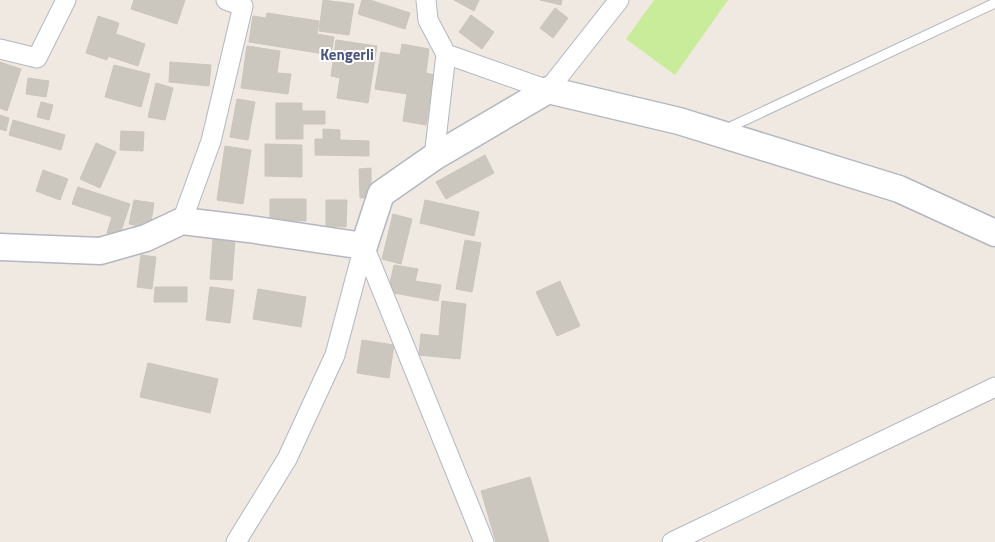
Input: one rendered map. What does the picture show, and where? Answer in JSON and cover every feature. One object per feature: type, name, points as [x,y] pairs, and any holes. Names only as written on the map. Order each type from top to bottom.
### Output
[{"type":"street","points":[[0,49],[36,58],[66,0]]},
{"type":"street","points":[[182,221],[211,141],[243,6],[226,0]]},
{"type":"street","points":[[426,0],[428,20],[446,54],[434,157]]},
{"type":"street","points":[[236,542],[287,458],[335,355],[364,246],[381,194],[434,157],[548,90],[619,0]]},
{"type":"street","points":[[446,54],[548,90],[679,121],[899,188],[995,233]]},
{"type":"street","points":[[0,247],[100,251],[146,238],[182,221],[240,227],[364,246]]},
{"type":"street","points":[[364,246],[484,542]]},
{"type":"street","points":[[672,542],[995,388]]},
{"type":"lane","points":[[717,133],[995,2]]},
{"type":"green space","points":[[654,0],[728,0],[675,75],[626,39]]},
{"type":"building","points":[[134,0],[185,0],[177,24],[131,9]]},
{"type":"building","points":[[323,0],[354,4],[349,35],[319,31]]},
{"type":"building","points":[[362,0],[370,0],[410,13],[405,29],[358,14]]},
{"type":"building","points":[[454,0],[479,0],[474,11]]},
{"type":"building","points":[[540,0],[562,0],[561,5]]},
{"type":"building","points":[[555,8],[568,18],[553,38],[540,28]]},
{"type":"building","points":[[267,13],[319,21],[317,34],[334,37],[331,55],[249,42],[253,16],[266,18]]},
{"type":"building","points":[[471,15],[494,32],[482,49],[459,32]]},
{"type":"building","points":[[98,16],[119,23],[107,60],[86,53]]},
{"type":"building","points":[[116,34],[145,44],[138,66],[108,56]]},
{"type":"building","points":[[336,40],[377,46],[368,103],[337,98],[340,78],[331,76]]},
{"type":"building","points":[[402,44],[429,49],[426,73],[434,75],[426,125],[403,121],[407,94],[375,89],[381,52],[400,55]]},
{"type":"building","points":[[247,46],[280,51],[277,73],[291,74],[288,94],[241,88]]},
{"type":"building","points":[[0,62],[21,69],[7,111],[0,108]]},
{"type":"building","points":[[170,62],[211,65],[209,86],[169,82]]},
{"type":"building","points":[[114,65],[150,74],[141,107],[105,97]]},
{"type":"building","points":[[28,78],[49,81],[46,97],[26,94]]},
{"type":"building","points":[[156,83],[173,88],[165,120],[148,117]]},
{"type":"building","points":[[237,99],[255,102],[248,140],[230,137]]},
{"type":"building","points":[[41,102],[53,105],[49,120],[37,117]]},
{"type":"building","points":[[276,103],[302,103],[302,111],[325,111],[325,124],[303,124],[303,139],[276,139]]},
{"type":"building","points":[[0,115],[9,118],[6,131],[0,129]]},
{"type":"building","points":[[13,120],[65,135],[61,150],[9,135]]},
{"type":"building","points":[[323,129],[340,130],[340,140],[369,141],[369,156],[315,155],[315,139],[323,139]]},
{"type":"building","points":[[121,131],[144,132],[143,151],[120,150]]},
{"type":"building","points":[[96,143],[116,152],[100,188],[80,179]]},
{"type":"building","points":[[265,144],[302,145],[302,177],[265,176]]},
{"type":"building","points":[[225,146],[251,150],[243,204],[217,200]]},
{"type":"building","points":[[485,155],[494,173],[446,199],[436,182]]},
{"type":"building","points":[[371,168],[371,197],[360,198],[359,169]]},
{"type":"building","points":[[43,170],[68,179],[60,200],[36,191]]},
{"type":"building","points":[[78,187],[130,204],[119,237],[107,233],[112,217],[72,204]]},
{"type":"building","points":[[270,199],[306,199],[306,221],[270,220]]},
{"type":"building","points":[[134,200],[154,203],[150,228],[129,224]]},
{"type":"building","points":[[326,200],[347,200],[346,227],[326,226]]},
{"type":"building","points":[[425,200],[479,212],[474,236],[420,223]]},
{"type":"building","points":[[393,214],[412,219],[401,264],[382,259]]},
{"type":"building","points":[[213,238],[235,239],[232,280],[210,279]]},
{"type":"building","points":[[465,240],[481,243],[472,292],[456,289]]},
{"type":"building","points":[[141,255],[156,257],[152,289],[137,287]]},
{"type":"building","points":[[394,265],[418,269],[415,281],[441,285],[438,301],[388,292]]},
{"type":"building","points":[[560,281],[580,326],[557,336],[536,292]]},
{"type":"building","points":[[155,287],[187,287],[187,302],[154,302]]},
{"type":"building","points":[[210,287],[234,290],[230,323],[206,320]]},
{"type":"building","points":[[258,289],[306,297],[301,327],[253,319]]},
{"type":"building","points":[[442,301],[466,304],[460,359],[419,355],[421,334],[439,336]]},
{"type":"building","points":[[362,340],[394,345],[389,378],[357,373]]},
{"type":"building","points":[[148,363],[218,379],[210,413],[140,397]]},
{"type":"building","points":[[530,477],[549,542],[496,542],[481,491]]},
{"type":"district","name":"Kengerli","points":[[347,55]]}]
